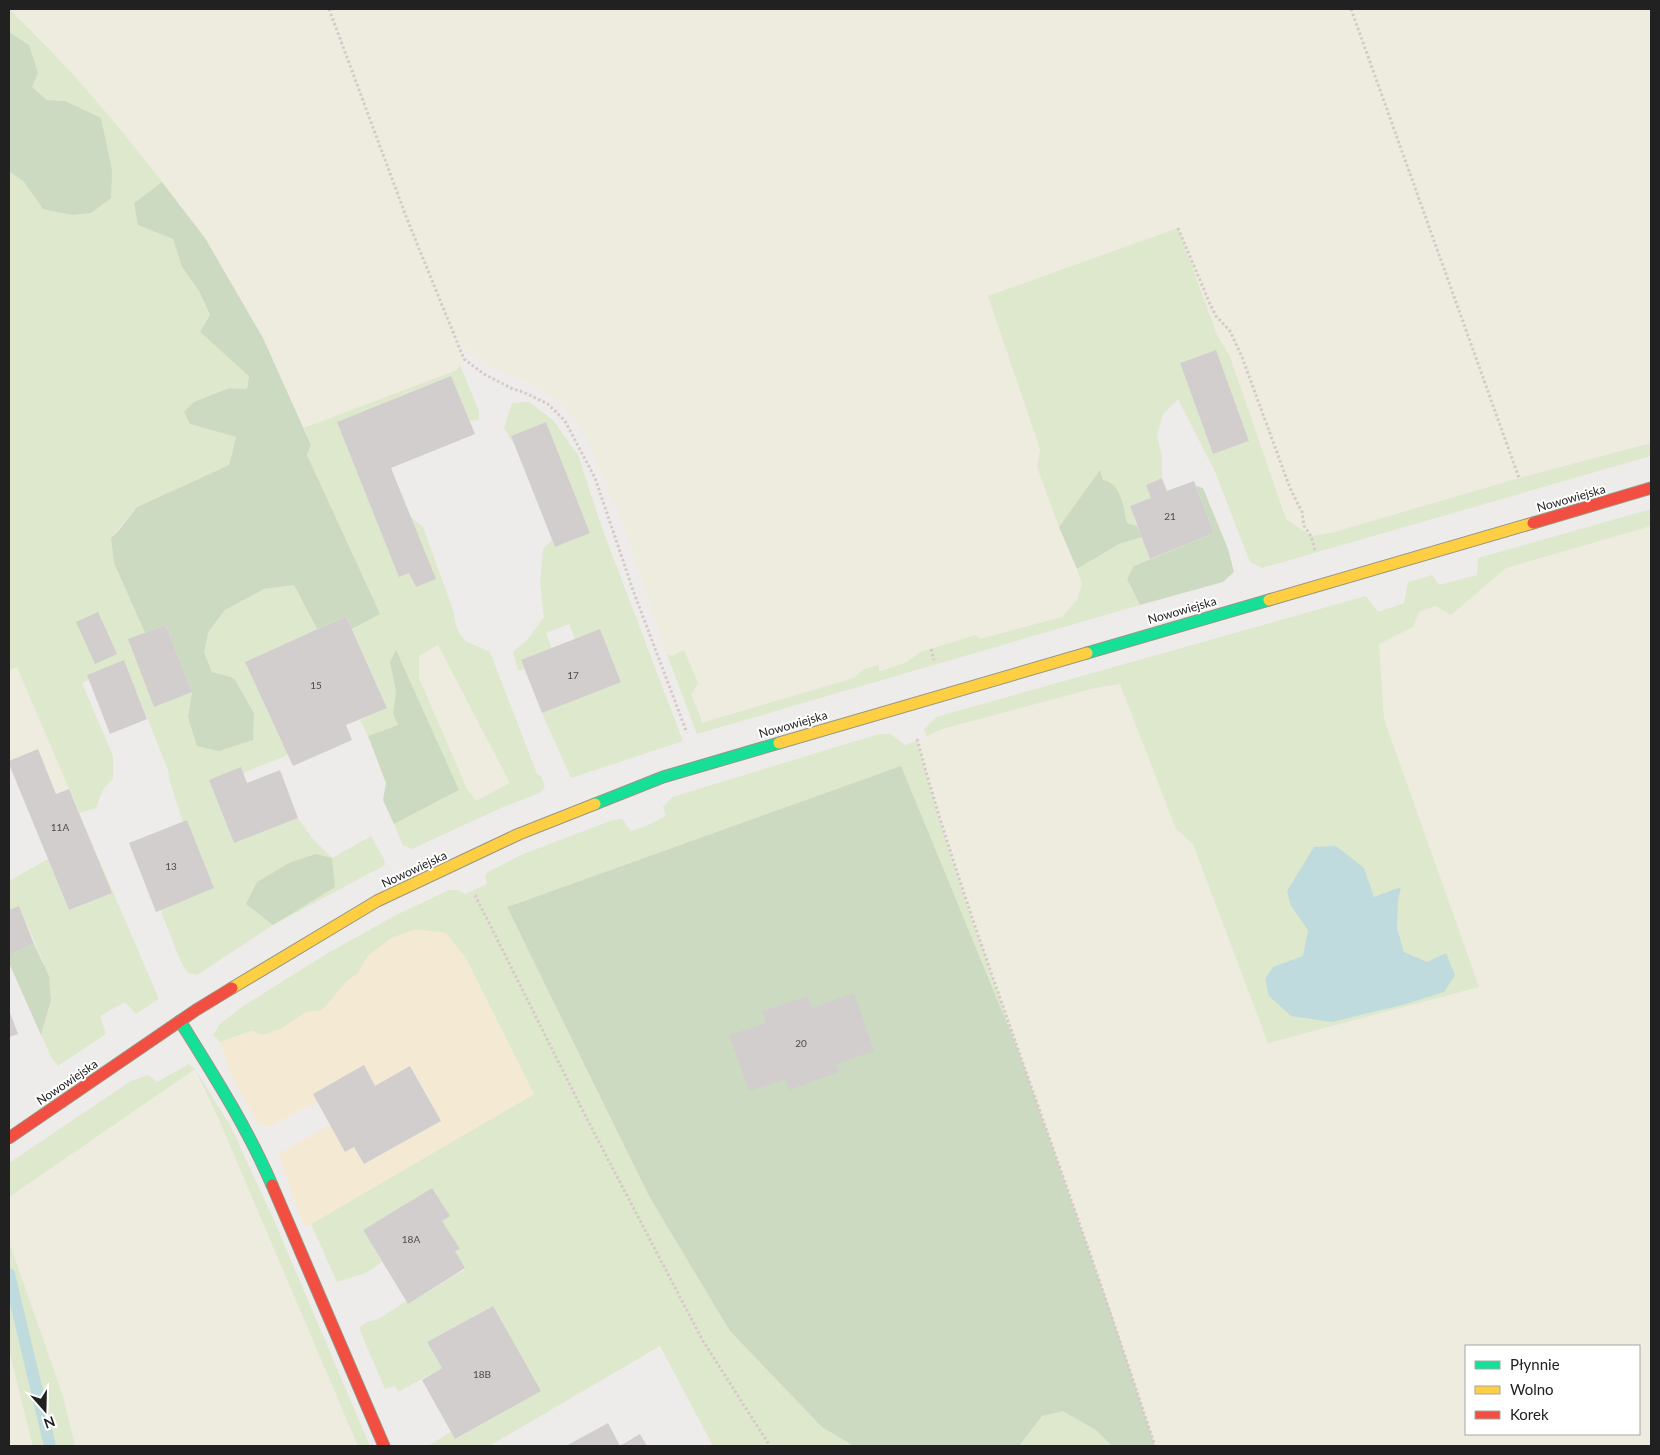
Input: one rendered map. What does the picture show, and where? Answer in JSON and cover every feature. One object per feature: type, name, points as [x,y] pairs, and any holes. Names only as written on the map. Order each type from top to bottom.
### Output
[{"type":"street","name":"Nowowiejska","points":[[9,1138],[180,1022],[377,901],[519,834],[663,777],[1651,488]]},
{"type":"street","points":[[180,1022],[211,1070],[257,1151],[384,1446]]},
{"type":"path","points":[[329,9],[407,220],[464,359],[484,374],[548,404],[565,421],[595,478],[634,593],[699,766]]},
{"type":"path","points":[[1351,9],[1519,478]]},
{"type":"path","points":[[1178,228],[1210,304],[1216,316],[1230,331],[1242,357],[1290,488],[1302,512],[1304,526],[1311,536],[1315,553]]},
{"type":"path","points":[[931,649],[935,666]]},
{"type":"path","points":[[907,705],[926,775],[978,937],[1112,1316],[1155,1446]]},
{"type":"path","points":[[459,863],[589,1123],[703,1341],[770,1446]]},
{"type":"shaded area","points":[[9,9],[328,9],[360,94],[329,9],[1651,9],[1651,443],[1519,478],[1331,533],[1311,536],[1286,519],[1230,357],[1217,335],[1178,228],[1040,449],[1037,467],[1082,584],[1077,600],[1062,617],[980,639],[976,635],[920,652],[907,662],[879,672],[879,665],[864,669],[854,678],[700,723],[701,718],[691,695],[684,650],[672,656],[667,654],[624,527],[587,438],[562,403],[526,382],[492,368],[470,353],[454,337],[464,359],[458,370],[304,428],[263,338],[205,238],[40,38]]},
{"type":"shaded area","points":[[1651,526],[1651,1446],[1155,1446],[1112,1316],[978,937],[926,775],[917,741],[942,729],[1095,688],[1120,684],[1176,829],[1193,844],[1268,1043],[1479,987],[1384,719],[1379,644],[1413,627],[1418,612],[1435,606],[1451,615],[1506,568]]},
{"type":"shaded area","points":[[438,645],[511,783],[476,801],[467,789],[419,678],[419,655]]},
{"type":"shaded area","points":[[16,666],[79,812],[69,789],[56,794],[38,749],[9,761],[9,670]]},
{"type":"shaded area","points":[[195,1069],[217,1115],[358,1446],[75,1446],[63,1396],[9,1242],[9,1197]]},
{"type":"shaded area","points":[[9,1350],[26,1416],[33,1446],[9,1446]]},
{"type":"green space","points":[[9,9],[89,92],[162,182],[134,203],[173,239],[182,267],[199,291],[210,316],[200,332],[249,375],[247,389],[229,388],[194,402],[190,424],[236,437],[229,465],[137,507],[111,538],[114,563],[145,633],[154,706],[192,692],[188,717],[254,713],[234,678],[212,672],[204,652],[209,631],[225,610],[264,589],[294,585],[317,629],[245,662],[288,755],[243,773],[241,768],[209,780],[234,843],[298,818],[312,838],[332,858],[371,836],[384,859],[385,865],[273,925],[197,975],[188,973],[181,962],[160,909],[214,888],[187,820],[183,822],[168,770],[124,660],[87,675],[90,680],[82,683],[113,756],[113,778],[103,790],[96,808],[79,813],[17,667],[9,670],[9,171],[24,182],[43,209],[112,170],[107,148],[65,101],[47,100],[32,87],[29,45],[9,32]]},
{"type":"green space","points":[[9,32],[29,45],[38,73],[32,87],[47,100],[65,101],[101,118],[112,170],[111,198],[91,213],[72,215],[43,209],[24,182],[9,171]]},
{"type":"green space","points":[[162,182],[205,238],[263,338],[311,445],[307,455],[380,614],[352,629],[346,616],[317,629],[294,585],[264,589],[225,610],[209,631],[204,652],[212,672],[234,678],[254,713],[253,740],[219,751],[197,746],[188,717],[192,692],[166,625],[145,633],[114,563],[111,538],[137,507],[229,465],[236,437],[190,424],[184,412],[194,402],[229,388],[247,389],[249,376],[200,332],[210,315],[199,291],[182,267],[173,239],[138,225],[134,203]]},
{"type":"green space","points":[[1178,228],[1217,335],[1230,357],[1286,519],[1311,536],[1331,533],[1519,478],[1651,443],[1651,456],[1262,568],[1250,562],[1215,472],[1178,399],[1163,414],[1157,435],[1162,457],[1162,478],[1146,485],[1151,498],[1130,506],[1137,526],[1127,523],[1122,504],[1103,481],[1100,471],[1059,527],[1037,467],[1040,449],[988,296]],"holes":[[[1216,350],[1249,441],[1213,454],[1180,363]]]},
{"type":"green space","points":[[460,365],[479,411],[479,420],[469,421],[451,376],[337,422],[399,576],[409,573],[416,587],[436,579],[410,516],[423,527],[452,607],[457,629],[465,641],[490,652],[537,774],[541,776],[545,787],[540,793],[501,808],[412,849],[403,845],[394,824],[459,790],[390,662],[396,692],[393,714],[398,725],[368,736],[360,720],[387,707],[352,629],[379,614],[307,455],[311,445],[304,428],[457,370]],"holes":[[[438,645],[510,783],[476,801],[467,789],[419,678],[419,656]]]},
{"type":"green space","points":[[529,402],[553,420],[578,455],[602,528],[683,741],[571,778],[542,713],[621,681],[600,629],[575,639],[569,624],[546,633],[552,649],[521,661],[524,669],[518,671],[513,652],[528,639],[544,617],[540,583],[543,549],[552,540],[555,547],[590,533],[546,422],[511,436],[514,445],[504,428],[512,403]]},
{"type":"green space","points":[[1100,470],[1103,480],[1109,482],[1118,491],[1123,503],[1127,523],[1137,526],[1142,537],[1119,544],[1077,569],[1059,527]]},
{"type":"green space","points":[[1196,486],[1203,488],[1228,549],[1234,572],[1223,582],[1140,605],[1127,579],[1134,566],[1214,533]]},
{"type":"green space","points":[[1651,509],[1651,526],[1506,568],[1451,615],[1435,606],[1419,612],[1413,627],[1379,644],[1384,719],[1479,987],[1268,1043],[1193,844],[1176,829],[1120,684],[1095,688],[942,729],[927,736],[924,729],[936,717],[1366,596],[1378,612],[1404,603],[1408,582],[1432,575],[1439,585],[1477,575],[1478,558]]},
{"type":"green space","points":[[1142,537],[1150,559],[1135,566],[1127,579],[1140,605],[697,734],[667,654],[672,656],[684,650],[698,683],[691,695],[701,718],[701,723],[854,678],[864,669],[879,665],[879,672],[907,662],[920,652],[976,635],[980,639],[1062,617],[1077,600],[1082,584],[1077,569],[1119,544]]},
{"type":"green space","points":[[396,650],[459,790],[394,824],[383,800],[386,783],[368,736],[398,725],[393,714],[396,692],[390,662]]},
{"type":"green space","points":[[879,734],[891,734],[905,745],[917,741],[952,860],[1020,1055],[683,844],[507,907],[553,1000],[1097,1324],[1152,1446],[713,1446],[660,1346],[489,1446],[428,1446],[451,1432],[456,1439],[540,1391],[492,1306],[427,1342],[442,1368],[398,1392],[395,1386],[385,1389],[359,1328],[367,1322],[379,1319],[406,1301],[408,1304],[465,1269],[455,1251],[459,1249],[442,1221],[449,1216],[432,1188],[363,1230],[382,1262],[366,1273],[337,1282],[311,1224],[534,1094],[465,957],[368,956],[358,973],[346,982],[322,1011],[306,1012],[281,1029],[263,1035],[251,1031],[220,1042],[213,1035],[220,1024],[239,1009],[321,957],[394,916],[449,890],[458,890],[465,894],[487,884],[485,876],[488,872],[523,854],[613,820],[622,819],[631,831],[646,826],[666,816],[663,807],[672,797]]},
{"type":"green space","points":[[901,766],[1020,1055],[1112,1316],[1155,1446],[1112,1446],[1096,1430],[1063,1411],[1042,1416],[1019,1446],[854,1446],[822,1427],[730,1331],[649,1196],[507,907]]},
{"type":"green space","points":[[84,824],[159,999],[136,1014],[125,1002],[100,1016],[106,1034],[58,1066],[52,1059],[41,1035],[51,1000],[49,976],[19,906],[9,910],[9,881],[48,859],[69,910],[111,893]]},
{"type":"green space","points":[[316,854],[332,858],[335,887],[273,925],[246,904],[257,882],[291,862]]},
{"type":"green space","points":[[34,944],[49,976],[51,1000],[41,1035],[9,963],[9,955]]},
{"type":"green space","points":[[189,1064],[195,1069],[9,1197],[9,1163],[131,1081],[148,1075],[157,1082]]},
{"type":"green space","points":[[195,1069],[230,1125],[273,1218],[370,1446],[358,1446],[217,1115]]},
{"type":"green space","points":[[9,1242],[63,1396],[75,1446],[33,1446],[9,1350]]},
{"type":"sand","points":[[416,929],[446,933],[465,957],[534,1094],[311,1224],[304,1226],[278,1154],[330,1125],[345,1152],[354,1147],[365,1164],[441,1121],[411,1066],[375,1086],[317,1102],[268,1127],[257,1123],[230,1073],[220,1042],[251,1031],[263,1035],[281,1029],[306,1012],[322,1010],[346,982],[358,973],[368,956],[391,938]]},
{"type":"water","points":[[1336,846],[1364,868],[1374,897],[1401,887],[1398,901],[1397,928],[1404,952],[1427,962],[1446,953],[1455,975],[1444,992],[1406,1004],[1332,1022],[1291,1016],[1269,996],[1265,979],[1273,967],[1303,956],[1308,930],[1291,906],[1287,891],[1314,847]]},
{"type":"building","points":[[1216,350],[1249,441],[1213,454],[1180,363]]},
{"type":"building","points":[[451,376],[475,434],[391,468],[436,579],[416,587],[409,573],[399,577],[337,422]]},
{"type":"building","points":[[546,422],[590,533],[555,547],[511,436]]},
{"type":"building","points":[[1162,478],[1167,491],[1194,481],[1214,533],[1150,559],[1130,506],[1151,498],[1146,485]]},
{"type":"building","points":[[98,612],[117,654],[95,664],[76,622]]},
{"type":"building","points":[[346,616],[387,708],[346,725],[352,740],[293,766],[245,662]]},
{"type":"building","points":[[166,625],[192,692],[154,707],[128,639]]},
{"type":"building","points":[[600,629],[621,682],[542,713],[521,660]]},
{"type":"building","points":[[124,660],[147,719],[110,734],[87,675]]},
{"type":"building","points":[[38,749],[56,794],[69,789],[112,893],[69,910],[9,764],[9,761]]},
{"type":"building","points":[[241,767],[247,783],[280,770],[298,818],[234,843],[209,780]]},
{"type":"building","points":[[187,820],[214,888],[156,912],[129,843]]},
{"type":"building","points":[[19,906],[34,944],[9,955],[9,910]]},
{"type":"building","points":[[854,993],[874,1051],[836,1064],[839,1072],[789,1090],[785,1079],[749,1091],[729,1035],[766,1023],[762,1011],[808,996],[812,1008]]},
{"type":"building","points":[[9,1010],[18,1034],[9,1037]]},
{"type":"building","points":[[364,1065],[375,1086],[410,1066],[441,1121],[364,1164],[354,1147],[345,1152],[313,1094]]},
{"type":"building","points":[[432,1188],[450,1216],[442,1221],[460,1249],[455,1251],[465,1268],[408,1304],[363,1230]]},
{"type":"building","points":[[493,1306],[541,1391],[455,1439],[422,1380],[442,1368],[427,1342]]},
{"type":"building","points":[[608,1423],[620,1446],[566,1446]]},
{"type":"building","points":[[640,1434],[647,1446],[620,1446]]},
{"type":"waterway","points":[[9,1274],[50,1446]]},
{"type":"traffic: fast","points":[[1087,653],[1269,600]]},
{"type":"traffic: fast","points":[[595,804],[663,777],[779,743]]},
{"type":"traffic: fast","points":[[180,1021],[241,1122],[272,1185]]},
{"type":"traffic: slow","points":[[1269,600],[1533,523]]},
{"type":"traffic: slow","points":[[779,743],[1087,653]]},
{"type":"traffic: slow","points":[[232,988],[377,901],[519,834],[595,804]]},
{"type":"traffic: jam","points":[[1533,523],[1651,488]]},
{"type":"traffic: jam","points":[[9,1138],[196,1010],[232,988]]},
{"type":"traffic: jam","points":[[272,1185],[384,1446]]}]
